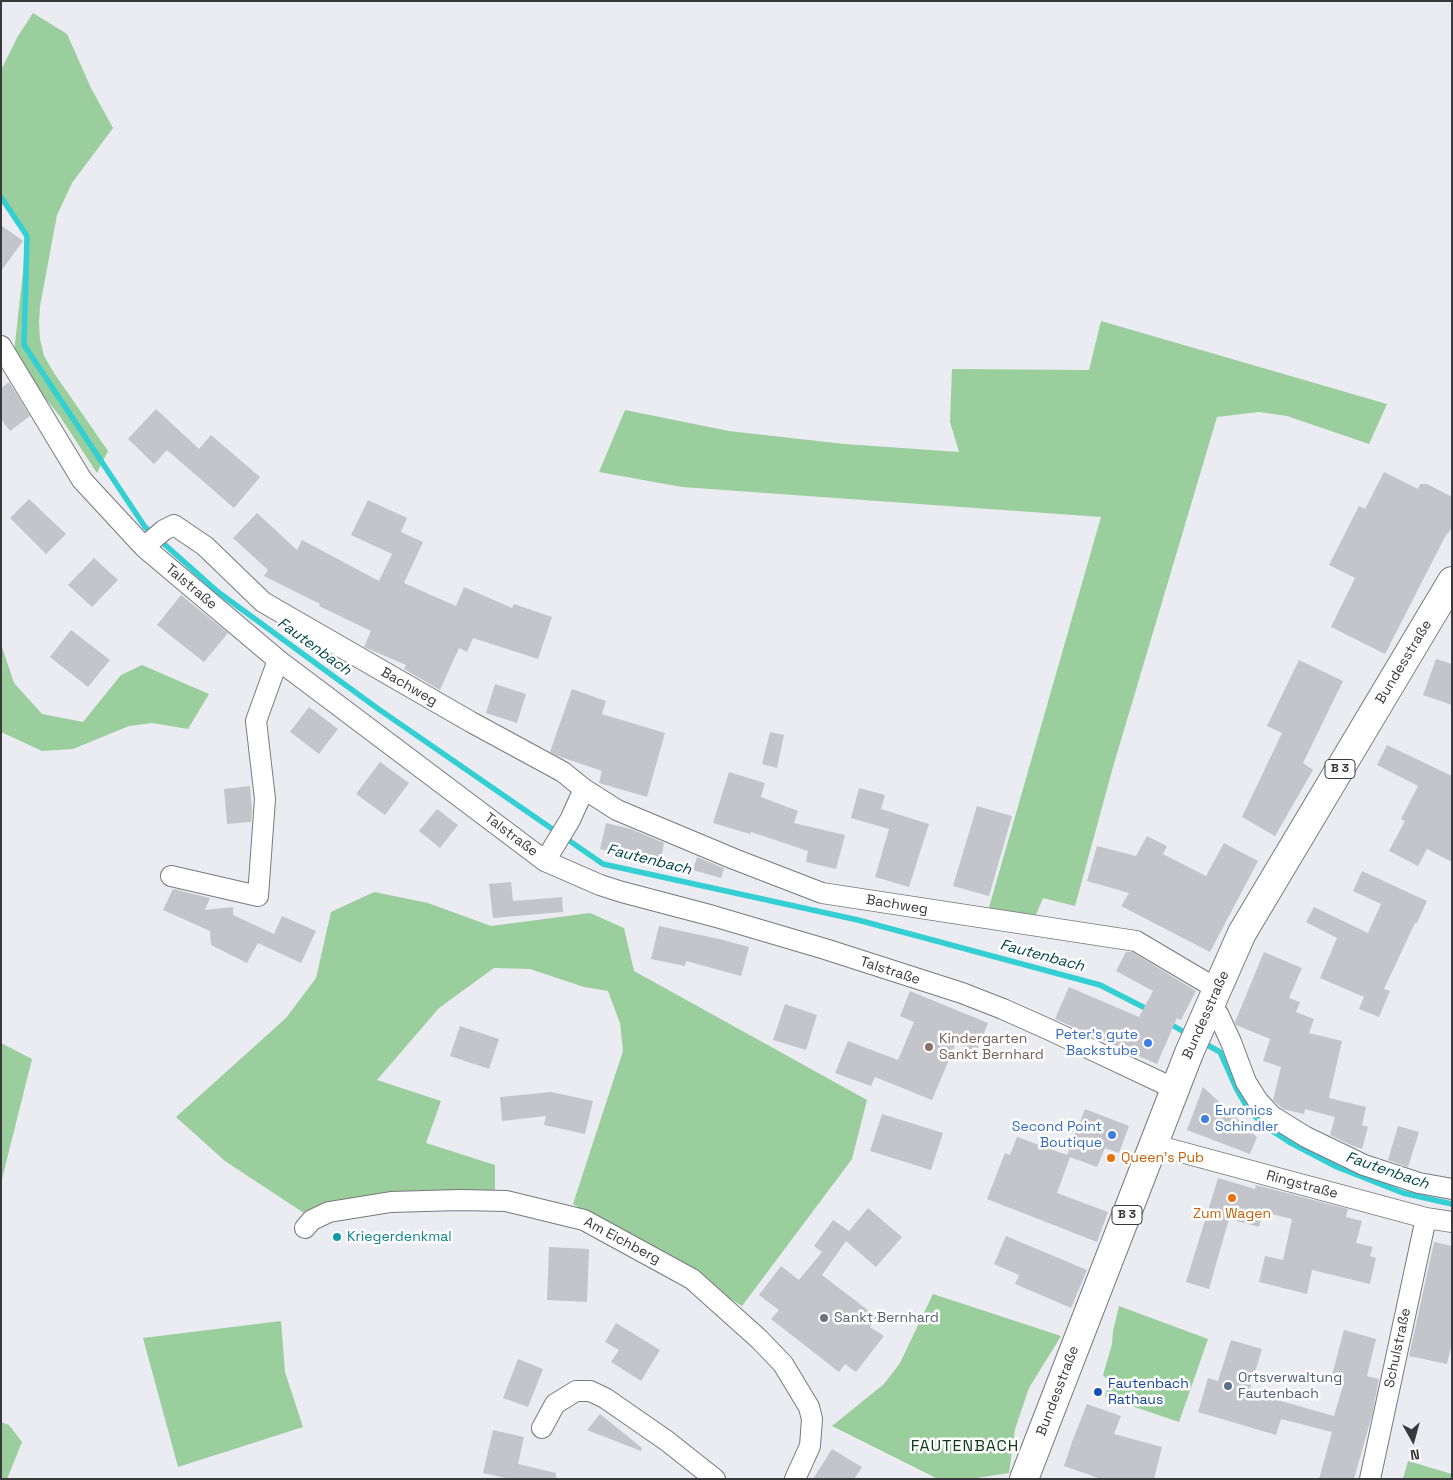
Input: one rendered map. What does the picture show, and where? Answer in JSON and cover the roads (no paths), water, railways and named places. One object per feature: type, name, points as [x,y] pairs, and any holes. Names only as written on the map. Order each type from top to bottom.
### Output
[{"type":"main road","name":"Bundesstraße","points":[[1024,1479],[1175,1089],[1203,1019],[1242,933],[1452,581]]},
{"type":"street","name":"Talstraße","points":[[1,346],[82,480],[144,547],[278,660],[545,861],[600,885],[622,892],[825,949],[962,993],[1050,1030],[1175,1089]]},
{"type":"street","name":"Bachweg","points":[[144,547],[164,530],[174,525],[205,546],[263,602],[471,722],[563,772],[584,789],[617,810],[734,859],[822,893],[1136,942],[1203,1019],[1218,1014],[1246,1082],[1258,1101],[1272,1116],[1306,1137],[1364,1165],[1419,1183],[1452,1189]]},
{"type":"street","points":[[172,876],[258,896],[265,800],[256,721],[278,660]]},
{"type":"street","points":[[545,861],[570,820],[584,789]]},
{"type":"street","name":"Ringstraße","points":[[1155,1142],[1166,1148],[1426,1218],[1452,1222]]},
{"type":"street","name":"Am Eichberg","points":[[305,1228],[312,1220],[328,1212],[391,1202],[460,1200],[506,1200],[584,1220],[692,1279],[759,1339],[783,1364],[809,1407],[812,1419],[810,1446],[794,1479]]},
{"type":"street","name":"Schulstraße","points":[[1370,1479],[1426,1218]]},
{"type":"street","points":[[542,1428],[555,1404],[576,1390],[590,1391],[605,1398],[668,1441],[715,1479]]},
{"type":"waterway","name":"Fautenbach","points":[[1,197],[27,236],[24,345],[145,527],[218,592],[377,708],[603,864],[858,920],[1100,985],[1149,1010]]},
{"type":"waterway","name":"Fautenbach","points":[[1167,1022],[1189,1035]]},
{"type":"waterway","name":"Fautenbach","points":[[1202,1042],[1220,1052],[1236,1088],[1250,1112],[1268,1128],[1289,1142],[1337,1167],[1403,1193],[1452,1204]]},
{"type":"place","name":"Peter's gute Backstube","points":[[1148,1043]]},
{"type":"place","name":"Kindergarten Sankt Bernhard","points":[[929,1047]]},
{"type":"place","name":"Euronics Schindler","points":[[1205,1119]]},
{"type":"place","name":"Second Point Boutique","points":[[1112,1135]]},
{"type":"place","name":"Queen's Pub","points":[[1111,1158]]},
{"type":"place","name":"Zum Wagen","points":[[1232,1198]]},
{"type":"place","name":"Kriegerdenkmal","points":[[337,1237]]},
{"type":"place","name":"Sankt Bernhard","points":[[824,1318]]},
{"type":"place","name":"Ortsverwaltung Fautenbach","points":[[1228,1386]]},
{"type":"place","name":"Fautenbach Rathaus","points":[[1098,1392]]},
{"type":"district","name":"FAUTENBACH","points":[[965,1447]]}]
